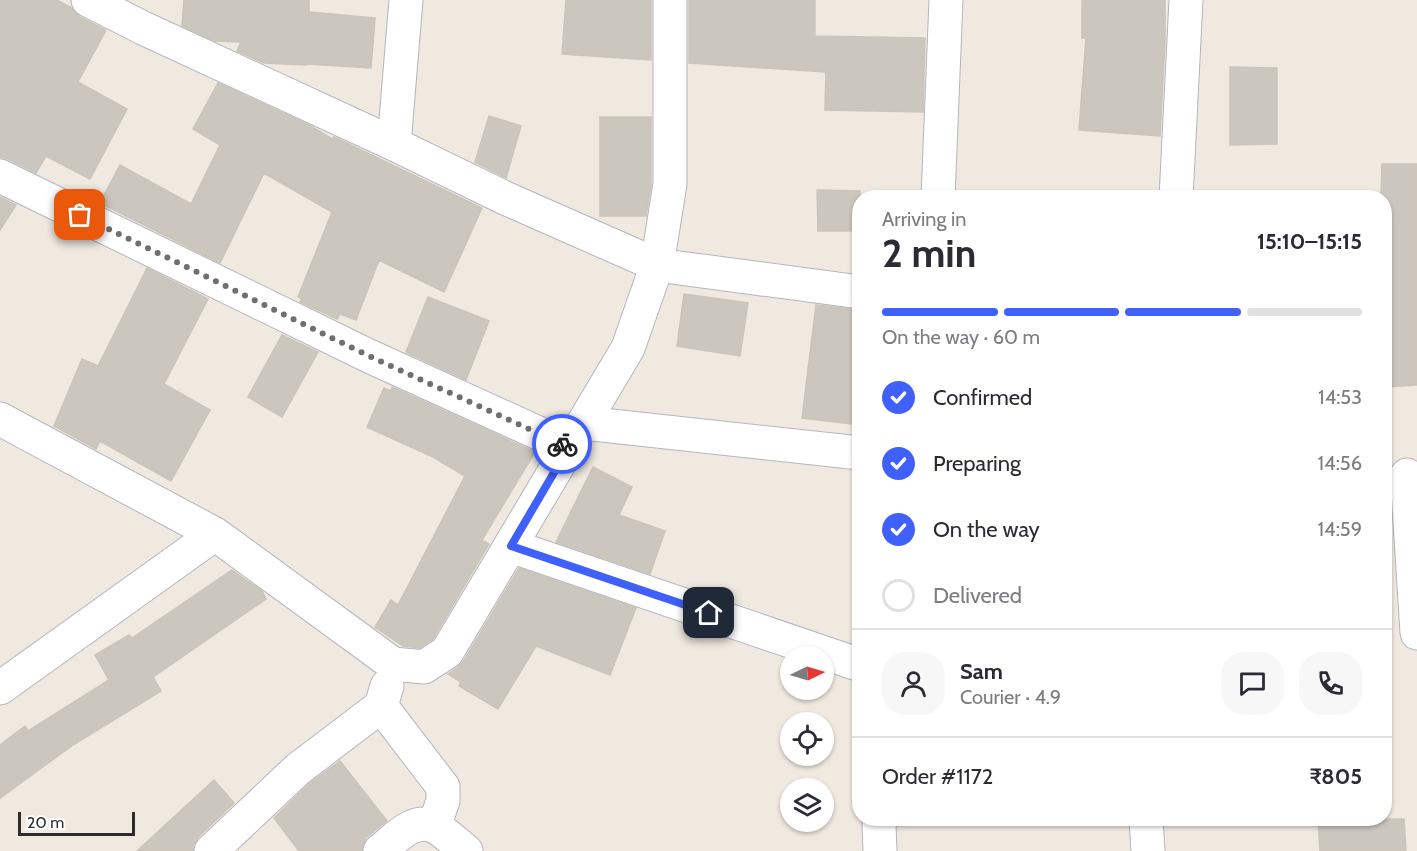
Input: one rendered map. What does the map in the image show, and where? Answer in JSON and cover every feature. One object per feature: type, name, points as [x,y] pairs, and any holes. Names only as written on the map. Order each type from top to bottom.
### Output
[{"type":"street","points":[[88,0],[144,14],[394,144],[505,198],[657,265],[852,291]]},
{"type":"street","points":[[394,144],[406,0]]},
{"type":"street","points":[[0,419],[215,534],[393,664],[424,667],[447,652],[628,348],[657,265],[670,184],[670,0]]},
{"type":"street","points":[[938,190],[946,0]]},
{"type":"street","points":[[1176,190],[1186,0]]},
{"type":"street","points":[[0,176],[369,356],[577,435],[852,452]]},
{"type":"street","points":[[1403,475],[1417,633]]},
{"type":"street","points":[[0,688],[215,534]]},
{"type":"street","points":[[511,546],[852,662]]},
{"type":"street","points":[[211,851],[298,769],[381,705],[393,664]]},
{"type":"street","points":[[381,705],[443,787],[443,801],[434,826]]},
{"type":"street","points":[[380,851],[408,828],[420,824],[434,826],[466,851]]},
{"type":"street","points":[[879,826],[880,851]]},
{"type":"street","points":[[1146,826],[1148,851]]},
{"type":"building","points":[[0,0],[57,0],[72,8],[80,17],[106,30],[78,82],[127,109],[90,179],[46,156],[36,173],[0,157]]},
{"type":"building","points":[[184,0],[309,0],[309,12],[375,18],[371,68],[264,63],[237,51],[241,42],[215,41],[182,26]]},
{"type":"building","points":[[566,0],[651,0],[651,60],[562,54]]},
{"type":"building","points":[[689,0],[815,0],[815,36],[925,38],[923,112],[825,110],[826,72],[689,63]]},
{"type":"building","points":[[1082,0],[1165,0],[1160,136],[1079,130],[1086,38],[1082,38]]},
{"type":"building","points":[[1230,67],[1277,68],[1277,144],[1230,145]]},
{"type":"building","points":[[218,83],[309,125],[332,139],[334,137],[482,208],[444,292],[379,260],[356,320],[340,314],[337,319],[300,302],[302,299],[298,297],[332,212],[264,173],[220,263],[100,203],[120,165],[191,204],[220,145],[193,129]]},
{"type":"building","points":[[489,116],[521,126],[506,178],[475,162]]},
{"type":"building","points":[[600,117],[651,117],[651,186],[646,216],[600,216]]},
{"type":"building","points":[[1382,164],[1417,164],[1417,385],[1392,387],[1392,190],[1381,190]]},
{"type":"building","points":[[817,190],[852,191],[852,231],[818,231]]},
{"type":"building","points":[[0,197],[16,205],[0,230]]},
{"type":"building","points":[[147,268],[208,299],[164,384],[210,410],[171,481],[100,441],[96,449],[54,426],[82,359],[98,366]]},
{"type":"building","points":[[684,294],[748,303],[740,356],[677,346]]},
{"type":"building","points":[[428,297],[489,321],[466,380],[406,352]]},
{"type":"building","points":[[816,305],[852,309],[852,424],[802,418]]},
{"type":"building","points":[[282,335],[318,352],[282,417],[248,397]]},
{"type":"building","points":[[392,387],[535,452],[482,540],[489,544],[433,639],[419,648],[403,646],[375,627],[391,600],[398,605],[465,476],[433,457],[367,427],[384,388],[391,391]]},
{"type":"building","points":[[593,467],[632,487],[619,515],[665,531],[650,574],[556,542]]},
{"type":"building","points":[[519,568],[636,608],[610,675],[536,646],[498,709],[459,686],[461,682],[448,674],[463,662]]},
{"type":"building","points":[[232,570],[262,591],[266,599],[153,677],[161,691],[73,745],[0,798],[0,745],[25,726],[28,731],[109,680],[95,655],[129,635],[132,638]]},
{"type":"building","points":[[340,761],[387,821],[367,837],[362,851],[299,851],[274,818],[310,783]]},
{"type":"building","points":[[214,780],[234,803],[198,837],[193,845],[193,851],[137,851]]},
{"type":"building","points":[[1392,819],[1404,819],[1406,851],[1320,851],[1318,826],[1392,826]]},
{"type":"way so far","points":[[80,215],[369,356],[562,444]]},
{"type":"route","points":[[562,444],[569,447],[511,546],[709,613]]}]
